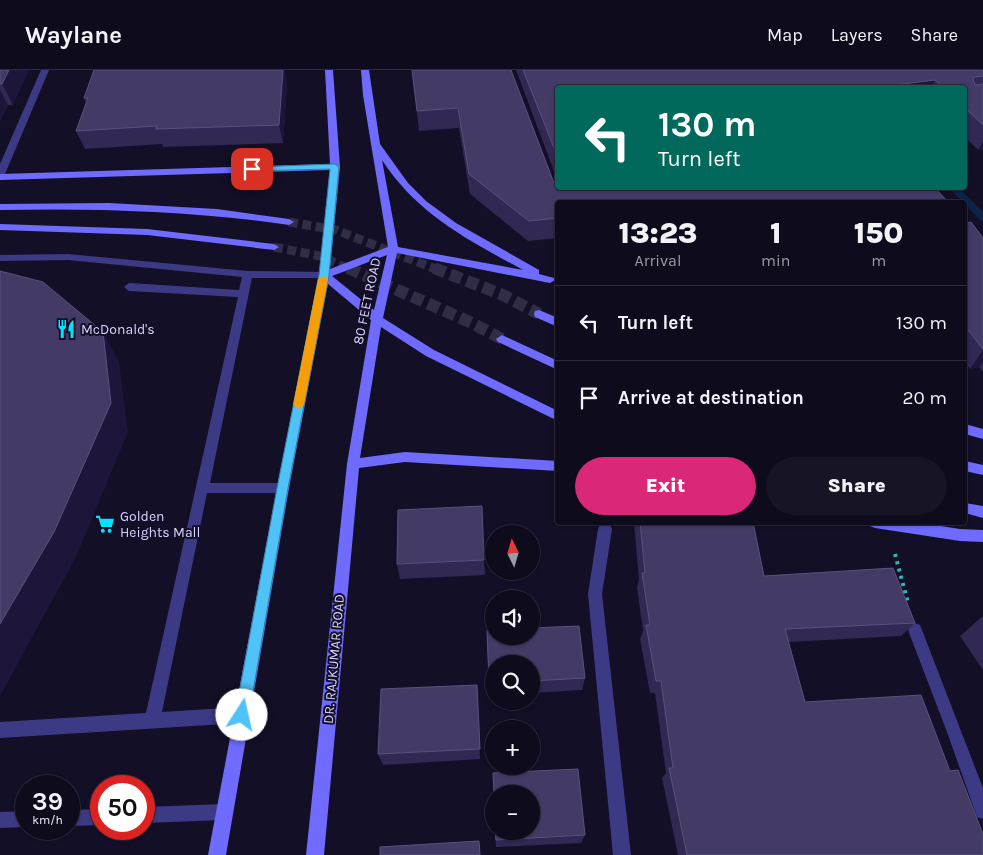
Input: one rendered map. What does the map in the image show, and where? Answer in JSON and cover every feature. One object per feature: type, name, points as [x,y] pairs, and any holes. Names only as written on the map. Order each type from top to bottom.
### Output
[{"type":"main road","points":[[217,855],[282,488],[324,275],[335,167],[329,70]]},
{"type":"main road","points":[[365,70],[367,95],[377,143],[408,189],[432,210],[470,237],[554,282]]},
{"type":"main road","name":"80 FEET ROAD","points":[[353,464],[377,319],[393,250],[377,143]]},
{"type":"main road","points":[[0,175],[335,167]]},
{"type":"main road","points":[[0,207],[122,206],[225,214],[289,222]]},
{"type":"main road","points":[[0,227],[147,232],[274,247]]},
{"type":"main road","points":[[324,275],[393,250],[527,274],[554,282]]},
{"type":"main road","points":[[324,275],[377,319],[439,359],[555,416]]},
{"type":"main road","points":[[538,314],[555,322]]},
{"type":"main road","points":[[502,339],[555,365]]},
{"type":"main road","points":[[967,430],[983,434]]},
{"type":"main road","points":[[353,464],[406,456],[555,466]]},
{"type":"main road","name":"DR. RAJKUMAR ROAD","points":[[316,855],[353,464]]},
{"type":"main road","points":[[967,466],[983,470]]},
{"type":"main road","points":[[967,508],[983,512]]},
{"type":"main road","points":[[890,525],[983,536]]},
{"type":"street","points":[[0,175],[45,70]]},
{"type":"street","points":[[0,258],[68,257],[248,274],[324,275]]},
{"type":"street","points":[[152,722],[242,294],[248,274]]},
{"type":"street","points":[[129,287],[242,294]]},
{"type":"street","points":[[202,488],[282,488]]},
{"type":"street","points":[[605,529],[595,594],[622,855]]},
{"type":"street","points":[[915,630],[955,732],[983,811]]},
{"type":"street","points":[[0,730],[242,715]]},
{"type":"street","points":[[155,815],[224,812]]},
{"type":"street","points":[[0,820],[15,819]]},
{"type":"path","points":[[882,525],[915,630]]},
{"type":"building","points":[[0,70],[9,70],[2,84],[0,84]]},
{"type":"building","points":[[94,70],[283,70],[279,125],[156,129],[157,126],[76,131],[88,98],[84,98]]},
{"type":"building","points":[[412,70],[511,70],[555,184],[555,190],[937,190],[946,200],[555,200],[555,218],[529,221],[469,174],[458,108],[417,111]]},
{"type":"building","points":[[523,70],[983,70],[983,76],[974,77],[973,79],[975,85],[983,84],[983,125],[967,110],[967,85],[940,85],[935,80],[894,85],[555,85],[555,150]]},
{"type":"building","points":[[971,222],[983,238],[983,349],[967,329],[967,223]]},
{"type":"building","points":[[0,271],[43,282],[103,332],[111,403],[54,532],[0,624]]},
{"type":"building","points":[[482,506],[484,560],[397,564],[398,510]]},
{"type":"building","points":[[640,525],[754,525],[764,576],[893,568],[915,623],[785,629],[805,702],[921,695],[950,771],[958,770],[983,834],[983,855],[687,855],[669,768],[673,768],[661,681],[656,681],[646,625],[650,625],[642,573],[645,573]]},
{"type":"building","points":[[579,626],[585,678],[540,680],[540,655],[488,655],[488,645],[540,645],[540,628]]},
{"type":"building","points":[[477,685],[480,749],[378,754],[381,689]]},
{"type":"building","points":[[578,769],[585,835],[540,838],[540,785],[494,785],[493,775],[540,775],[540,771]]},
{"type":"building","points":[[479,841],[480,855],[380,855],[380,847]]},
{"type":"waterway","points":[[956,190],[966,200]]},
{"type":"waterway","points":[[967,201],[983,218]]},
{"type":"tunnel","points":[[289,222],[336,230],[438,270]]},
{"type":"tunnel","points":[[274,247],[320,256],[351,270]]},
{"type":"tunnel","points":[[348,268],[472,323],[502,339]]},
{"type":"tunnel","points":[[434,268],[503,295],[539,314]]},
{"type":"slow traffic","points":[[299,405],[323,279]]},
{"type":"place","name":"McDonald's","points":[[66,329]]},
{"type":"place","name":"Golden Heights Mall","points":[[105,524]]},
{"type":"route","points":[[242,715],[282,488],[324,275],[335,167],[252,169]]}]
